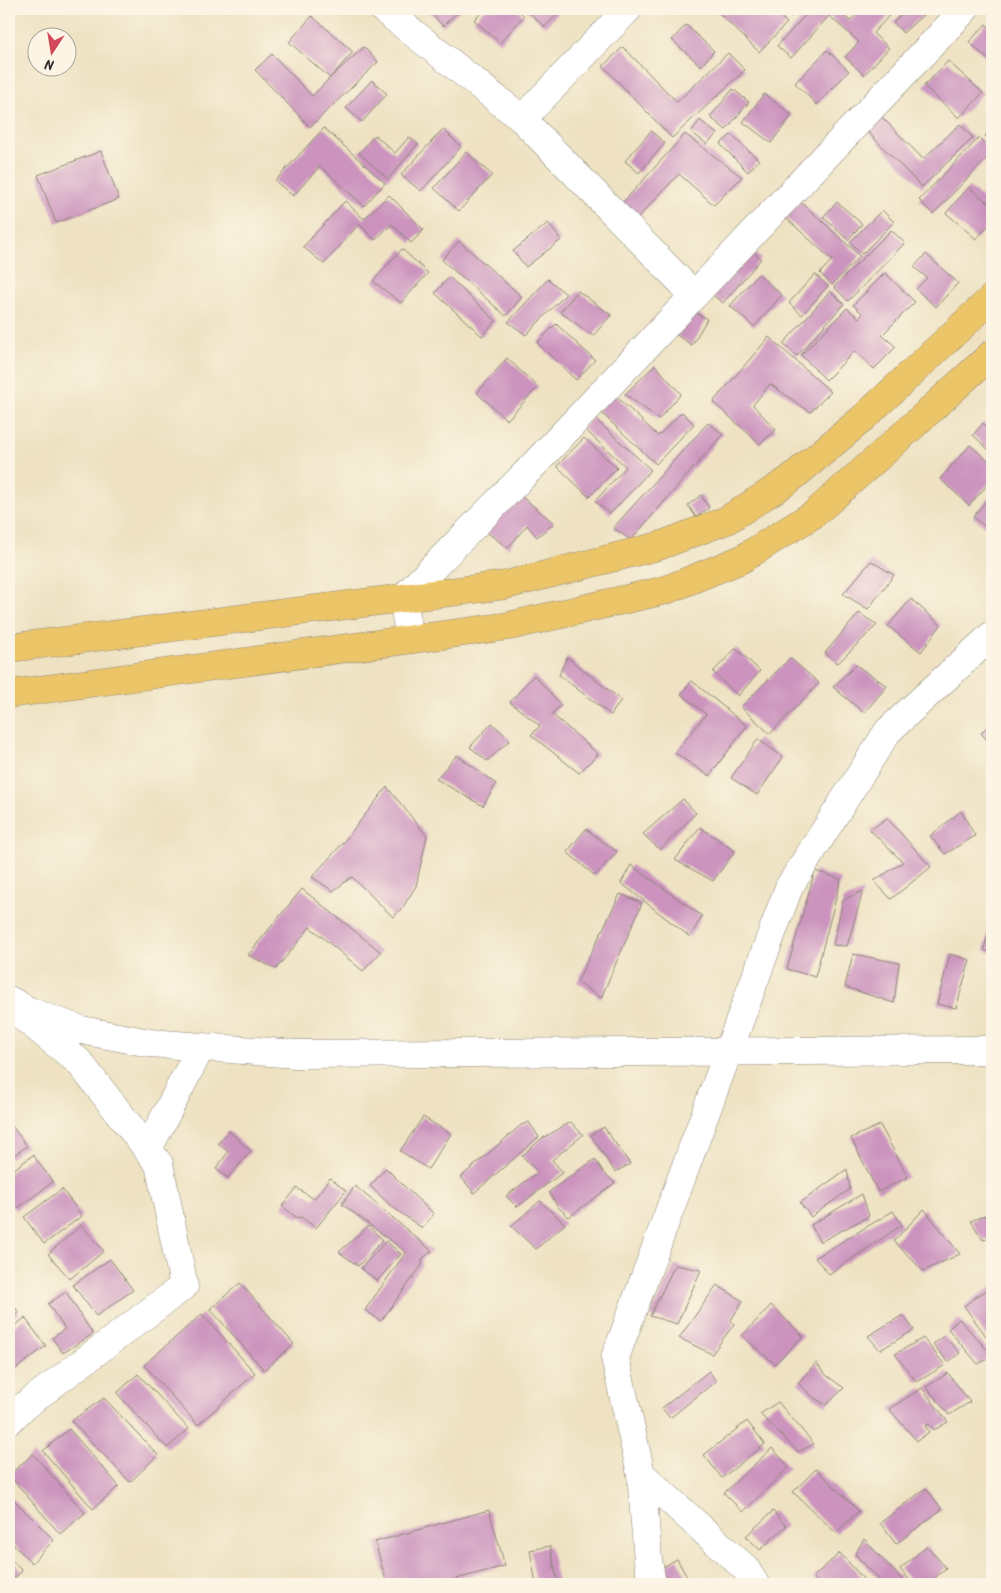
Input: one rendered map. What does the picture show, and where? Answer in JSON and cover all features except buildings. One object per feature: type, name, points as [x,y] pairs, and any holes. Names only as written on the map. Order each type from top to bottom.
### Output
[{"type":"main road","points":[[9,648],[506,585],[660,546],[727,520],[789,480],[861,420],[992,298]]},
{"type":"main road","points":[[9,694],[509,626],[666,590],[742,559],[814,514],[884,454],[992,354]]},
{"type":"street","points":[[383,9],[522,119],[694,295]]},
{"type":"street","points":[[522,119],[628,9]]},
{"type":"street","points":[[410,640],[403,598],[528,470],[965,9]]},
{"type":"street","points":[[652,1584],[648,1560],[641,1474],[615,1358],[789,887],[888,732],[992,635]]},
{"type":"street","points":[[9,1000],[29,1011],[81,1030],[150,1043],[296,1054],[992,1050]]},
{"type":"street","points":[[9,1006],[79,1062],[159,1164],[184,1286],[23,1407],[9,1421]]},
{"type":"street","points":[[148,1149],[201,1047]]},
{"type":"street","points":[[641,1474],[745,1568],[755,1584]]}]
